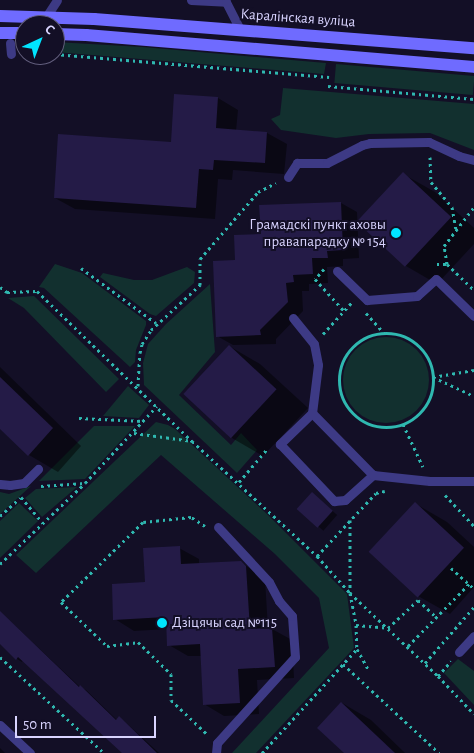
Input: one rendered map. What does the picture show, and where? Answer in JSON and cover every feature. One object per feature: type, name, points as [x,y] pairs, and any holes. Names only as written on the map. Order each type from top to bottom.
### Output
[{"type":"main road","name":"Каралінская вуліца","points":[[0,16],[15,16]]},
{"type":"main road","name":"Каралінская вуліца","points":[[65,18],[474,48]]},
{"type":"main road","points":[[0,33],[15,33]]},
{"type":"main road","points":[[65,34],[474,67]]},
{"type":"lane","points":[[47,15],[57,0]]},
{"type":"lane","points":[[191,0],[226,2],[240,30]]},
{"type":"lane","points":[[10,43],[11,54]]},
{"type":"lane","points":[[288,177],[297,163],[327,163],[362,145],[429,142],[459,156],[474,160]]},
{"type":"lane","points":[[337,271],[367,300],[417,296],[436,279],[474,316]]},
{"type":"lane","points":[[293,318],[314,344],[318,365],[312,413],[280,444],[334,501],[345,500],[373,474]]},
{"type":"lane","points":[[312,413],[373,474],[430,481],[474,481]]},
{"type":"lane","points":[[0,484],[24,483],[38,469]]},
{"type":"lane","points":[[216,753],[216,743],[295,657],[292,616],[279,601],[269,582],[218,527]]},
{"type":"lane","points":[[459,652],[474,636]]},
{"type":"lane","points":[[0,725],[30,753]]},
{"type":"path","points":[[65,55],[329,77]]},
{"type":"path","points":[[328,86],[474,99]]},
{"type":"path","points":[[429,142],[431,182],[452,207],[456,230]]},
{"type":"path","points":[[138,386],[142,344],[156,323],[200,285],[200,259],[258,192],[288,177]]},
{"type":"path","points":[[474,207],[444,246],[446,264],[474,290]]},
{"type":"path","points":[[433,264],[446,264]]},
{"type":"path","points":[[326,267],[315,279],[344,311]]},
{"type":"path","points":[[81,268],[156,323]]},
{"type":"path","points":[[0,287],[7,292],[37,291],[138,386],[192,441],[318,556],[350,593],[408,646],[474,714]]},
{"type":"path","points":[[314,344],[354,299],[384,333]]},
{"type":"path","points":[[384,333],[398,335],[412,341],[422,350],[430,363],[433,377],[430,397],[426,406],[412,420],[390,427],[376,426],[363,421],[352,413],[344,402],[338,376],[343,358],[359,342],[371,336],[384,333]]},
{"type":"path","points":[[433,377],[474,370]]},
{"type":"path","points":[[433,377],[474,396]]},
{"type":"path","points":[[0,564],[86,483],[157,406]]},
{"type":"path","points":[[79,418],[144,421]]},
{"type":"path","points":[[403,424],[430,481]]},
{"type":"path","points":[[133,433],[192,441]]},
{"type":"path","points":[[239,482],[270,446],[280,444]]},
{"type":"path","points":[[34,486],[86,483]]},
{"type":"path","points":[[318,556],[376,492],[388,490]]},
{"type":"path","points":[[0,516],[27,492]]},
{"type":"path","points":[[443,493],[474,526]]},
{"type":"path","points":[[20,498],[43,523]]},
{"type":"path","points":[[216,743],[171,700],[171,674],[138,642],[107,646],[61,602],[143,522],[192,516],[202,526],[218,527]]},
{"type":"path","points":[[350,520],[350,593],[356,625],[357,649],[369,671]]},
{"type":"path","points":[[451,568],[474,589]]},
{"type":"path","points":[[408,646],[469,584]]},
{"type":"path","points":[[356,625],[388,628],[418,600],[436,617]]},
{"type":"path","points":[[425,663],[474,607]]},
{"type":"path","points":[[262,753],[357,649]]},
{"type":"path","points":[[438,676],[459,652]]},
{"type":"path","points":[[0,657],[104,753]]},
{"type":"path","points":[[343,664],[439,753]]},
{"type":"green space","points":[[65,43],[143,47],[326,63],[324,74],[65,53]]},
{"type":"green space","points":[[336,64],[474,76],[473,95],[334,83]]},
{"type":"green space","points":[[283,88],[474,104],[474,150],[430,133],[369,134],[336,138],[281,130],[271,119],[280,115]]},
{"type":"green space","points":[[55,264],[82,273],[146,321],[136,350],[135,362],[130,367],[44,288],[39,287]]},
{"type":"green space","points":[[187,267],[195,272],[194,283],[156,316],[150,314],[100,277],[103,273],[134,280],[152,280]]},
{"type":"green space","points":[[210,284],[215,352],[179,395],[231,445],[241,433],[257,450],[237,473],[144,385],[143,363],[148,344],[166,324]]},
{"type":"green space","points":[[34,296],[119,379],[106,392],[24,308],[8,298]]},
{"type":"green space","points":[[386,337],[403,340],[417,349],[426,363],[429,380],[426,397],[417,411],[403,420],[386,423],[369,420],[355,411],[346,397],[343,380],[346,363],[355,349],[369,340]]},
{"type":"green space","points":[[128,386],[149,405],[139,418],[103,416]]},
{"type":"green space","points":[[156,422],[175,429],[268,515],[347,594],[354,648],[256,753],[232,753],[329,648],[319,598],[275,554],[161,455],[36,573],[16,555]]},
{"type":"green space","points":[[94,426],[135,426],[85,479],[39,481]]},
{"type":"green space","points":[[31,486],[0,514],[0,492],[9,494]]},
{"type":"green space","points":[[77,487],[42,517],[25,498],[36,489]]},
{"type":"green space","points":[[19,503],[38,521],[0,558],[0,521]]},
{"type":"green space","points":[[458,659],[474,671],[474,705],[444,673]]},
{"type":"building","points":[[174,94],[218,97],[216,128],[267,132],[265,163],[214,160],[213,170],[199,169],[196,208],[54,198],[58,134],[171,142]]},
{"type":"building","points":[[403,172],[451,217],[405,267],[357,222]]},
{"type":"building","points":[[341,202],[343,250],[327,251],[328,258],[312,258],[313,274],[293,275],[294,282],[286,283],[288,302],[260,330],[261,335],[216,337],[213,261],[235,260],[234,235],[261,234],[259,205]]},
{"type":"building","points":[[229,345],[277,389],[231,438],[183,394]]},
{"type":"building","points":[[0,377],[53,428],[28,456],[0,429]]},
{"type":"building","points":[[312,492],[333,511],[317,528],[297,509]]},
{"type":"building","points":[[415,502],[464,548],[418,597],[369,552]]},
{"type":"building","points":[[180,546],[181,564],[241,561],[246,566],[250,629],[272,628],[275,667],[238,669],[240,703],[203,705],[200,644],[167,646],[166,617],[113,620],[112,584],[145,582],[143,548]]},
{"type":"building","points":[[0,611],[79,687],[80,685],[116,720],[119,716],[157,753],[122,753],[18,657],[16,660],[0,644]]},
{"type":"building","points":[[341,702],[395,753],[344,753],[317,728]]},
{"type":"place","name":"Грамадскі пункт аховы правапарадку № 154","points":[[396,233]]},
{"type":"place","name":"Дзіцячы сад №115","points":[[162,623]]}]
